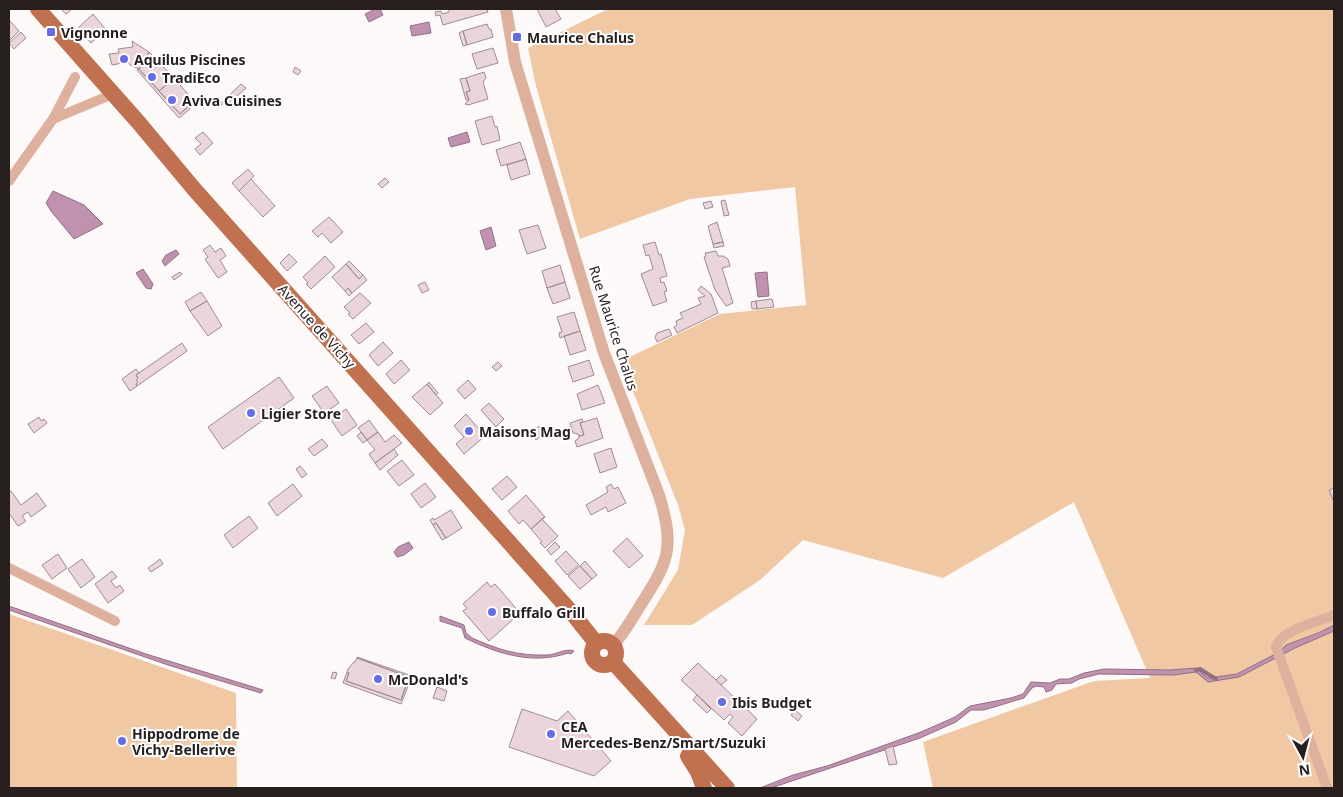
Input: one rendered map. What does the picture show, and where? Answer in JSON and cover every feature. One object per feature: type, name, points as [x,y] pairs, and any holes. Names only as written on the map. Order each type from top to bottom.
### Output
[{"type":"main road","name":"Avenue de Vichy","points":[[38,9],[200,196],[573,614],[596,643]]},
{"type":"main road","points":[[605,640],[614,644],[617,653],[613,662],[604,665],[595,661],[592,652],[596,643],[605,640]]},
{"type":"main road","points":[[613,662],[727,788]]},
{"type":"main road","points":[[673,730],[698,772],[704,788]]},
{"type":"street","name":"Rue Maurice Chalus","points":[[506,9],[515,62],[604,353],[659,495],[666,518],[668,535],[667,557],[659,577],[614,644]]},
{"type":"street","points":[[9,181],[53,118],[74,77]]},
{"type":"street","points":[[53,118],[113,94]]},
{"type":"street","points":[[9,568],[115,621]]},
{"type":"street","points":[[1327,788],[1276,647],[1278,641],[1286,634],[1334,615]]},
{"type":"shaded area","points":[[375,9],[380,9],[383,15],[369,22],[365,14]]},
{"type":"shaded area","points":[[608,9],[1334,9],[1334,788],[933,788],[923,742],[1094,681],[1150,678],[1074,502],[943,578],[803,540],[760,580],[692,625],[644,625],[678,570],[685,530],[678,505],[621,361],[720,314],[806,305],[795,187],[690,199],[580,239],[536,86],[528,48]]},
{"type":"shaded area","points":[[429,22],[431,33],[412,36],[410,26]]},
{"type":"shaded area","points":[[467,132],[470,142],[451,147],[448,138]]},
{"type":"shaded area","points":[[53,191],[84,205],[103,224],[74,239],[46,203]]},
{"type":"shaded area","points":[[491,227],[496,246],[486,250],[480,231]]},
{"type":"shaded area","points":[[176,250],[179,254],[165,266],[162,261],[166,255]]},
{"type":"shaded area","points":[[143,269],[153,284],[151,289],[146,288],[136,273]]},
{"type":"shaded area","points":[[767,272],[769,296],[758,297],[755,273]]},
{"type":"shaded area","points":[[409,542],[413,548],[404,555],[397,557],[394,552],[398,547]]},
{"type":"shaded area","points":[[9,606],[146,654],[263,690],[261,693],[171,666],[9,610]]},
{"type":"shaded area","name":"Hippodrome de Vichy-Bellerive","points":[[9,614],[236,693],[237,788],[9,788]]},
{"type":"shaded area","points":[[440,616],[464,625],[466,633],[472,638],[509,651],[548,655],[564,651],[574,651],[571,654],[542,658],[529,658],[503,653],[465,638],[462,628],[440,621]]},
{"type":"shaded area","points":[[1334,625],[1334,631],[1295,648],[1239,677],[1208,682],[1196,672],[1174,675],[1099,674],[1079,679],[1072,683],[1056,684],[1052,690],[1046,692],[1044,687],[1036,686],[1024,698],[984,710],[971,710],[956,722],[920,738],[771,788],[760,788],[921,732],[955,717],[970,706],[1023,694],[1031,682],[1050,683],[1104,669],[1170,670],[1196,668],[1208,678],[1237,674],[1279,652],[1286,645]]},
{"type":"building","points":[[61,9],[72,9],[66,14]]},
{"type":"building","points":[[449,9],[487,9],[488,12],[443,25],[440,15],[436,16],[435,12],[441,11],[442,14],[449,12]]},
{"type":"building","points":[[537,9],[555,9],[561,19],[546,27]]},
{"type":"building","points":[[93,14],[106,30],[91,43],[78,28]]},
{"type":"building","points":[[9,20],[19,31],[9,41]]},
{"type":"building","points":[[487,24],[489,29],[491,29],[493,37],[467,45],[463,31]]},
{"type":"building","points":[[463,31],[467,45],[463,46],[459,33]]},
{"type":"building","points":[[21,32],[26,38],[14,49],[9,43]]},
{"type":"building","points":[[132,41],[149,52],[139,69],[128,62],[112,65],[109,54],[119,53],[118,49],[133,47]]},
{"type":"building","points":[[493,48],[498,63],[477,69],[472,54]]},
{"type":"building","points":[[149,52],[174,78],[159,91],[139,69]]},
{"type":"building","points":[[295,67],[301,71],[298,75],[293,72]]},
{"type":"building","points":[[139,69],[180,114],[188,107],[190,109],[179,118],[137,70]]},
{"type":"building","points":[[484,72],[486,78],[483,82],[488,99],[468,105],[465,104],[469,100],[466,92],[470,91],[466,78]]},
{"type":"building","points":[[174,78],[194,101],[180,114],[159,91]]},
{"type":"building","points":[[466,78],[470,91],[466,92],[469,100],[466,100],[460,79]]},
{"type":"building","points":[[241,84],[246,88],[227,105],[224,103],[219,105]]},
{"type":"building","points":[[492,116],[495,127],[497,126],[500,140],[482,145],[475,121]]},
{"type":"building","points":[[203,132],[213,143],[200,155],[195,149],[201,144],[195,138]]},
{"type":"building","points":[[520,142],[526,159],[501,166],[496,150]]},
{"type":"building","points":[[526,159],[530,174],[511,180],[507,165]]},
{"type":"building","points":[[248,169],[254,176],[239,191],[232,183]]},
{"type":"building","points":[[385,178],[389,182],[382,188],[378,184]]},
{"type":"building","points":[[251,179],[275,206],[263,217],[239,191]]},
{"type":"building","points":[[725,200],[729,215],[724,216],[721,201]]},
{"type":"building","points":[[711,201],[713,207],[705,209],[703,203]]},
{"type":"building","points":[[329,217],[343,232],[331,243],[322,233],[318,237],[312,231]]},
{"type":"building","points":[[717,222],[723,242],[713,244],[708,226]]},
{"type":"building","points":[[538,225],[546,248],[527,254],[519,230]]},
{"type":"building","points":[[655,242],[659,255],[661,254],[667,276],[660,278],[661,283],[664,282],[667,291],[664,292],[667,301],[653,306],[641,274],[653,269],[649,255],[646,256],[643,245]]},
{"type":"building","points":[[723,242],[724,246],[714,248],[713,244]]},
{"type":"building","points":[[210,245],[215,252],[221,248],[226,256],[220,260],[227,272],[218,278],[205,259],[208,257],[203,250]]},
{"type":"building","points":[[716,251],[718,256],[728,259],[730,266],[722,268],[733,303],[726,306],[715,290],[704,257],[706,256],[705,253]]},
{"type":"building","points":[[289,254],[297,262],[287,271],[280,263]]},
{"type":"building","points":[[325,256],[335,267],[311,289],[303,277]]},
{"type":"building","points":[[349,261],[363,275],[359,279],[346,264]]},
{"type":"building","points":[[346,264],[359,279],[363,275],[367,280],[352,293],[348,288],[345,291],[332,277]]},
{"type":"building","points":[[560,265],[565,282],[547,288],[542,271]]},
{"type":"building","points":[[180,272],[182,274],[174,280],[172,277]]},
{"type":"building","points":[[425,282],[429,290],[422,293],[418,285]]},
{"type":"building","points":[[565,282],[570,298],[553,304],[547,288]]},
{"type":"building","points":[[701,286],[711,294],[718,313],[677,333],[674,327],[677,325],[676,321],[683,318],[680,313],[701,304],[698,298],[705,296],[698,290]]},
{"type":"building","points":[[348,288],[352,293],[349,296],[345,291]]},
{"type":"building","points":[[201,292],[207,301],[190,311],[185,302]]},
{"type":"building","points":[[360,293],[371,303],[353,319],[344,307]]},
{"type":"building","points":[[772,299],[774,307],[757,309],[756,301]]},
{"type":"building","points":[[207,301],[222,326],[208,336],[190,311]]},
{"type":"building","points":[[756,301],[757,309],[752,309],[751,302]]},
{"type":"building","points":[[574,312],[580,331],[560,338],[559,333],[562,332],[557,317]]},
{"type":"building","points":[[366,323],[374,332],[359,344],[351,335]]},
{"type":"building","points":[[669,329],[672,335],[657,342],[655,337],[657,333]]},
{"type":"building","points":[[580,331],[586,350],[570,355],[564,336]]},
{"type":"building","points":[[383,342],[393,353],[378,366],[369,355]]},
{"type":"building","points":[[182,343],[187,351],[137,386],[138,382],[136,380],[138,378],[136,375]]},
{"type":"building","points":[[401,360],[410,370],[394,384],[386,374]]},
{"type":"building","points":[[589,360],[594,375],[573,382],[568,367]]},
{"type":"building","points":[[498,362],[502,366],[496,371],[492,367]]},
{"type":"building","points":[[136,369],[139,373],[136,375],[138,378],[136,380],[138,382],[137,386],[130,391],[122,379]]},
{"type":"building","name":"Ligier Store","points":[[279,377],[294,398],[223,449],[208,427]]},
{"type":"building","points":[[468,380],[476,389],[465,399],[457,390]]},
{"type":"building","points":[[429,382],[438,393],[436,395],[427,384]]},
{"type":"building","points":[[427,384],[443,403],[430,415],[412,397]]},
{"type":"building","points":[[598,385],[605,403],[582,410],[577,394]]},
{"type":"building","points":[[327,386],[339,403],[324,413],[312,396]]},
{"type":"building","points":[[489,403],[504,419],[496,427],[481,410]]},
{"type":"building","points":[[346,409],[357,425],[342,436],[331,420]]},
{"type":"building","name":"Maisons Mag","points":[[466,414],[485,436],[464,454],[456,444],[464,437],[454,426]]},
{"type":"building","points":[[39,417],[41,421],[44,419],[47,423],[34,433],[28,424]]},
{"type":"building","points":[[597,418],[603,438],[577,447],[575,441],[579,436],[584,435],[580,423]]},
{"type":"building","points":[[582,419],[583,422],[580,423],[584,435],[579,436],[573,433],[570,423]]},
{"type":"building","points":[[369,420],[378,432],[367,440],[358,428]]},
{"type":"building","points":[[539,426],[544,433],[536,440],[531,434]]},
{"type":"building","points":[[361,432],[367,440],[363,443],[357,436]]},
{"type":"building","points":[[378,432],[385,442],[394,435],[402,443],[375,463],[369,454],[375,450],[367,440]]},
{"type":"building","points":[[322,439],[328,446],[314,456],[308,449]]},
{"type":"building","points":[[611,448],[617,467],[600,473],[594,454]]},
{"type":"building","points":[[394,449],[398,455],[380,470],[375,463]]},
{"type":"building","points":[[402,460],[414,475],[399,486],[387,471]]},
{"type":"building","points":[[300,466],[307,474],[302,478],[296,469]]},
{"type":"building","points":[[507,476],[517,487],[502,500],[492,489]]},
{"type":"building","points":[[425,483],[436,497],[421,508],[411,494]]},
{"type":"building","points":[[293,484],[302,496],[277,516],[268,503]]},
{"type":"building","points":[[611,484],[614,489],[618,487],[626,503],[608,512],[606,507],[591,515],[586,505],[608,492],[606,487]]},
{"type":"building","points":[[1334,488],[1334,500],[1333,500],[1329,490]]},
{"type":"building","points":[[11,491],[21,505],[37,493],[46,506],[31,517],[28,512],[22,516],[26,521],[18,526],[9,513],[9,493]]},
{"type":"building","points":[[526,495],[545,517],[531,529],[523,520],[519,524],[508,511]]},
{"type":"building","points":[[451,510],[462,528],[446,538],[436,523],[433,525],[430,520],[433,518],[434,520]]},
{"type":"building","points":[[249,516],[258,528],[233,548],[224,535]]},
{"type":"building","points":[[544,517],[542,519],[558,536],[545,548],[531,529]]},
{"type":"building","points":[[436,523],[446,538],[442,540],[433,525]]},
{"type":"building","points":[[627,538],[643,556],[629,568],[613,551]]},
{"type":"building","points":[[555,542],[560,547],[551,555],[547,550]]},
{"type":"building","points":[[566,551],[579,565],[567,575],[555,561]]},
{"type":"building","points":[[58,554],[67,568],[52,579],[42,565]]},
{"type":"building","points":[[82,559],[95,577],[81,588],[68,569]]},
{"type":"building","points":[[160,559],[163,564],[151,572],[148,568]]},
{"type":"building","points":[[585,561],[597,575],[592,579],[580,566]]},
{"type":"building","points":[[580,566],[592,579],[580,589],[568,576]]},
{"type":"building","points":[[112,571],[117,577],[111,581],[116,588],[120,585],[124,591],[108,603],[95,584]]},
{"type":"building","name":"Buffalo Grill","points":[[487,582],[491,587],[495,584],[520,613],[489,641],[463,611],[467,608],[463,604]]},
{"type":"building","points":[[357,657],[412,676],[401,704],[343,683],[347,672],[349,673],[346,681],[401,700],[409,677]]},
{"type":"building","name":"McDonald's","points":[[357,658],[409,677],[401,700],[346,681],[349,673],[347,672],[348,669]]},
{"type":"building","name":"Ibis Budget","points":[[698,663],[757,719],[742,736],[728,723],[733,717],[730,714],[724,720],[681,680]]},
{"type":"building","points":[[333,672],[337,673],[335,679],[331,678]]},
{"type":"building","points":[[721,675],[727,680],[721,685],[716,680]]},
{"type":"building","points":[[437,687],[447,691],[444,701],[433,698]]},
{"type":"building","points":[[697,695],[711,709],[707,713],[693,700]]},
{"type":"building","name":"CEA Mercedes-Benz/Smart/Suzuki","points":[[522,709],[557,721],[568,711],[611,761],[594,776],[509,747]]},
{"type":"building","points":[[795,710],[802,716],[798,721],[791,715]]},
{"type":"building","points":[[893,746],[897,764],[889,765],[885,749]]},
{"type":"waterway","points":[[1196,670],[1200,669],[1216,679]]},
{"type":"place","name":"Vignonne","points":[[51,32]]},
{"type":"place","name":"Maurice Chalus","points":[[517,37]]},
{"type":"place","name":"Aquilus Piscines","points":[[124,59]]},
{"type":"place","name":"TradiEco","points":[[152,77]]},
{"type":"place","name":"Aviva Cuisines","points":[[172,100]]},
{"type":"place","name":"Ligier Store","points":[[251,413]]},
{"type":"place","name":"Maisons Mag","points":[[469,431]]},
{"type":"place","name":"Buffalo Grill","points":[[492,612]]},
{"type":"place","name":"McDonald's","points":[[378,679]]},
{"type":"place","name":"Ibis Budget","points":[[722,702]]},
{"type":"place","name":"CEA Mercedes-Benz/Smart/Suzuki","points":[[551,734]]},
{"type":"place","name":"Hippodrome de Vichy-Bellerive","points":[[122,741]]}]
